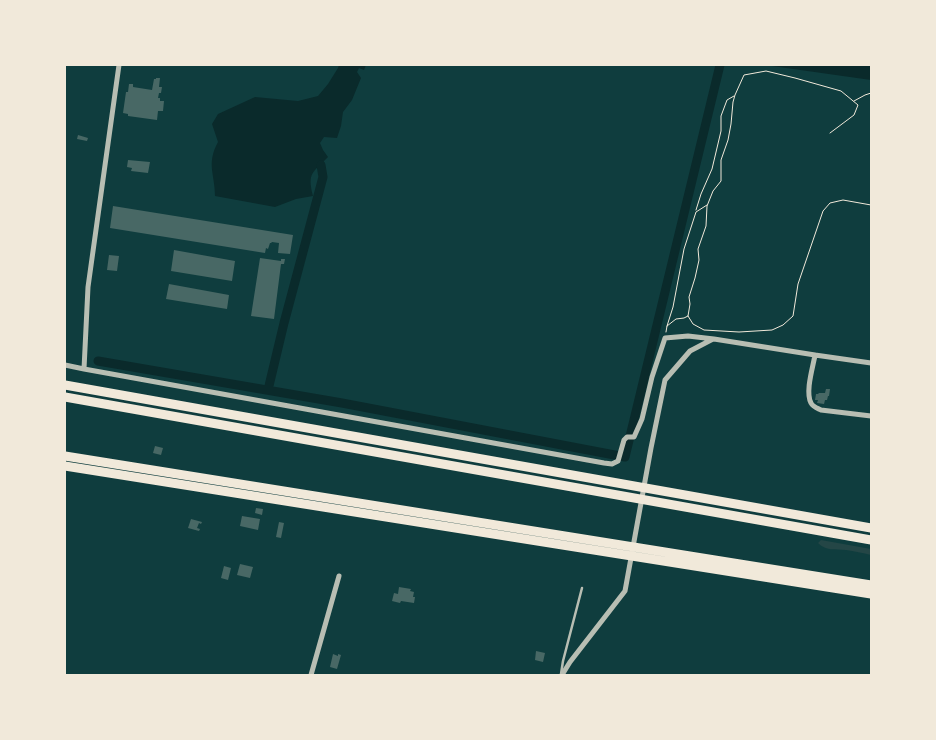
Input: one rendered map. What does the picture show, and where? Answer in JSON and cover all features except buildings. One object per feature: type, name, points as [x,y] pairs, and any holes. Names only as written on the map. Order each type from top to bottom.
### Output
[{"type":"highway","points":[[65,385],[871,528]]},
{"type":"highway","points":[[65,397],[871,540]]},
{"type":"highway","points":[[65,456],[871,585]]},
{"type":"highway","points":[[65,466],[871,594]]},
{"type":"street","points":[[84,369],[88,287],[119,65]]},
{"type":"street","points":[[65,366],[612,464],[618,461],[624,440],[627,437],[634,437],[642,419],[652,377],[665,338],[688,336],[714,338],[871,363]]},
{"type":"street","points":[[561,675],[625,591],[665,380],[690,351],[714,338]]},
{"type":"street","points":[[815,355],[808,395],[814,406],[821,410],[871,416]]},
{"type":"street","points":[[311,675],[339,576]]},
{"type":"lane","points":[[561,675],[582,588]]},
{"type":"path","points":[[830,133],[854,115],[858,105],[841,91],[766,71],[744,75],[735,96],[728,140],[721,160],[721,181],[707,206],[706,226],[698,249],[699,260],[689,297],[688,316],[693,324],[704,330],[740,332],[772,330],[784,325],[793,316],[798,284],[823,211],[830,203],[843,200],[871,205]]},
{"type":"path","points":[[854,101],[871,93]]},
{"type":"path","points":[[665,338],[684,249],[701,194],[712,169],[722,131],[721,116],[727,100],[735,96]]},
{"type":"path","points":[[696,212],[708,204]]},
{"type":"path","points":[[667,326],[676,319],[688,316]]},
{"type":"shaded area","points":[[339,65],[366,65],[364,70],[359,68],[357,72],[361,78],[352,100],[343,112],[337,138],[324,137],[320,143],[328,157],[311,177],[313,196],[296,199],[275,207],[215,196],[212,157],[218,142],[212,124],[218,114],[255,97],[298,101],[318,96],[328,84]]},
{"type":"shaded area","points":[[765,65],[871,65],[871,80]]},
{"type":"shaded area","points":[[821,540],[871,549],[871,555],[827,548],[818,543]]},
{"type":"waterway","points":[[98,361],[342,403],[625,457],[720,65]]},
{"type":"waterway","points":[[268,390],[323,177],[321,165]]}]
